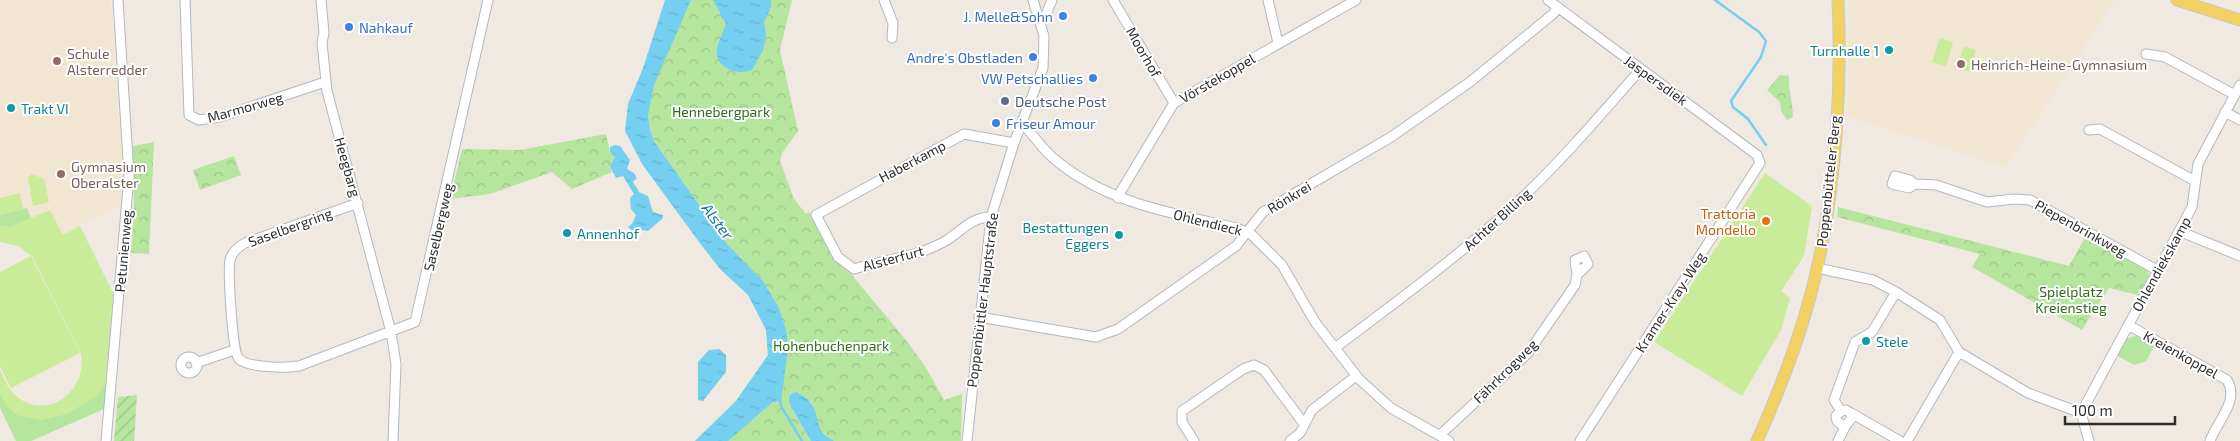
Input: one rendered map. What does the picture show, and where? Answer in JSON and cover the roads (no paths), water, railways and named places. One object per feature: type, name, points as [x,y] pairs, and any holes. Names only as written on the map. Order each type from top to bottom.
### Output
[{"type":"main road","name":"Poppenbütteler Berg","points":[[1758,441],[1794,347],[1817,268],[1825,224],[1832,168],[1837,100],[1838,0]]},
{"type":"main road","points":[[2178,0],[2240,20]]},
{"type":"street","name":"Petunienweg","points":[[106,441],[129,176],[118,0]]},
{"type":"street","name":"Marmorweg","points":[[186,0],[189,115],[193,119],[199,120],[220,116],[325,82]]},
{"type":"street","name":"Heegbarg","points":[[321,0],[325,82],[391,332]]},
{"type":"street","name":"Saselbergweg","points":[[391,332],[411,326],[416,321],[488,0]]},
{"type":"street","points":[[884,0],[893,23],[892,38]]},
{"type":"street","name":"Poppenbüttler Hauptstraße","points":[[967,441],[991,217],[1014,143],[1043,68],[1045,43],[1040,19],[1033,0]]},
{"type":"street","points":[[1040,19],[1045,16],[1052,0]]},
{"type":"street","name":"Moorhof","points":[[1113,0],[1174,103]]},
{"type":"street","points":[[1268,0],[1278,43]]},
{"type":"street","name":"Jaspersdiek","points":[[1548,0],[1757,155],[1760,163]]},
{"type":"street","name":"Vörstekoppel","points":[[1118,198],[1120,191],[1174,103],[1353,1]]},
{"type":"street","name":"Rönkrei","points":[[979,317],[1096,337],[1118,329],[1236,246],[1263,212],[1391,137],[1470,82],[1553,14],[1558,7]]},
{"type":"street","points":[[2146,54],[2165,57],[2234,95]]},
{"type":"street","name":"Achter Billing","points":[[1335,348],[1439,269],[1522,198],[1569,150],[1641,69]]},
{"type":"street","name":"Ohlendiekskamp","points":[[2081,413],[2192,207],[2195,195],[2194,180],[2198,164],[2240,85]]},
{"type":"street","points":[[2225,112],[2240,120]]},
{"type":"street","name":"Ohlendieck","points":[[1022,122],[1056,161],[1090,184],[1118,198],[1247,232],[1257,239],[1287,272],[1315,322],[1356,376],[1391,408],[1450,441]]},
{"type":"street","points":[[2089,130],[2100,129],[2194,180]]},
{"type":"street","name":"Haberkamp","points":[[816,215],[964,134],[1014,143]]},
{"type":"street","name":"Kramer-Kray-Weg","points":[[1580,441],[1760,163]]},
{"type":"street","name":"Piepenbrinkweg","points":[[1915,184],[1936,185],[1987,202],[2014,198],[2030,200],[2157,270]]},
{"type":"street","name":"Saselbergring","points":[[234,350],[230,265],[234,251],[252,241],[358,203]]},
{"type":"street","name":"Alsterfurt","points":[[816,215],[838,257],[854,269],[925,251],[947,240],[969,223],[983,217],[991,217]]},
{"type":"street","points":[[2179,231],[2240,256]]},
{"type":"street","points":[[1817,268],[1873,280],[1896,292],[1940,320],[1959,352],[2028,392],[2081,413],[2089,441]]},
{"type":"street","name":"Fährkrogweg","points":[[1440,435],[1528,353],[1575,285],[1577,275]]},
{"type":"street","points":[[1841,411],[1834,400],[1855,342],[1872,332],[1896,292]]},
{"type":"street","name":"Kreienkoppel","points":[[2128,325],[2227,380],[2232,390],[2231,401],[2210,441]]},
{"type":"street","points":[[196,363],[234,350],[238,358],[246,363],[294,366],[391,332],[396,364],[394,441]]},
{"type":"street","points":[[1907,441],[1959,352]]},
{"type":"street","points":[[1194,441],[1182,422],[1182,411],[1243,369],[1254,365],[1264,370],[1304,424]]},
{"type":"street","points":[[1290,441],[1298,435],[1312,410],[1356,376]]},
{"type":"street","points":[[1846,425],[1842,425],[1837,421],[1836,416],[1841,411],[1846,410],[1900,441]]},
{"type":"street","points":[[1838,441],[1852,418],[1851,413]]},
{"type":"water","points":[[665,0],[691,0],[654,85],[648,116],[654,141],[727,244],[763,281],[779,308],[786,330],[788,350],[781,401],[773,402],[728,441],[695,441],[736,401],[768,355],[766,330],[748,295],[720,269],[699,242],[642,164],[625,131],[628,104],[643,68]]},
{"type":"water","points":[[713,0],[771,0],[771,7],[764,22],[766,36],[763,50],[752,70],[746,72],[734,71],[728,69],[720,62],[717,50],[726,24]]},
{"type":"water","points":[[620,146],[630,160],[627,169],[634,173],[637,178],[633,182],[639,192],[648,196],[653,212],[663,215],[663,218],[648,231],[637,229],[632,231],[628,227],[632,224],[636,215],[631,209],[630,198],[634,194],[623,176],[616,178],[610,166],[615,157],[610,152],[610,147]]},
{"type":"water","points":[[719,349],[726,355],[726,372],[703,401],[698,400],[698,362],[709,350]]},
{"type":"water","points":[[797,392],[810,402],[823,433],[835,441],[811,441],[790,405],[789,397],[792,393]]},
{"type":"waterway","points":[[1715,0],[1759,32],[1766,41],[1761,57],[1731,101],[1733,107],[1748,119],[1766,145]]},
{"type":"waterway","points":[[780,399],[781,406],[802,441]]},
{"type":"place","name":"J. Melle&Sohn","points":[[1063,16]]},
{"type":"place","name":"Nahkauf","points":[[349,27]]},
{"type":"place","name":"Turnhalle 1","points":[[1889,50]]},
{"type":"place","name":"Andre's Obstladen","points":[[1033,57]]},
{"type":"place","name":"Schule Alsterredder","points":[[57,61]]},
{"type":"place","name":"Heinrich-Heine-Gymnasium","points":[[1961,64]]},
{"type":"place","name":"VW Petschallies","points":[[1093,78]]},
{"type":"place","name":"Deutsche Post","points":[[1005,101]]},
{"type":"place","name":"Trakt VI","points":[[11,108]]},
{"type":"place","name":"Friseur Amour","points":[[996,123]]},
{"type":"place","name":"Gymnasium Oberalster","points":[[61,174]]},
{"type":"place","name":"Trattoria Mondello","points":[[1766,221]]},
{"type":"place","name":"Annenhof","points":[[567,233]]},
{"type":"place","name":"Bestattungen Eggers","points":[[1119,235]]},
{"type":"place","name":"Stele","points":[[1866,341]]},
{"type":"park label","name":"Hennebergpark","points":[[721,111]]},
{"type":"park label","name":"Spielplatz Kreienstieg","points":[[2071,300]]},
{"type":"park label","name":"Hohenbuchenpark","points":[[831,345]]},
{"type":"water label","name":"Alster","points":[[718,221]]}]
